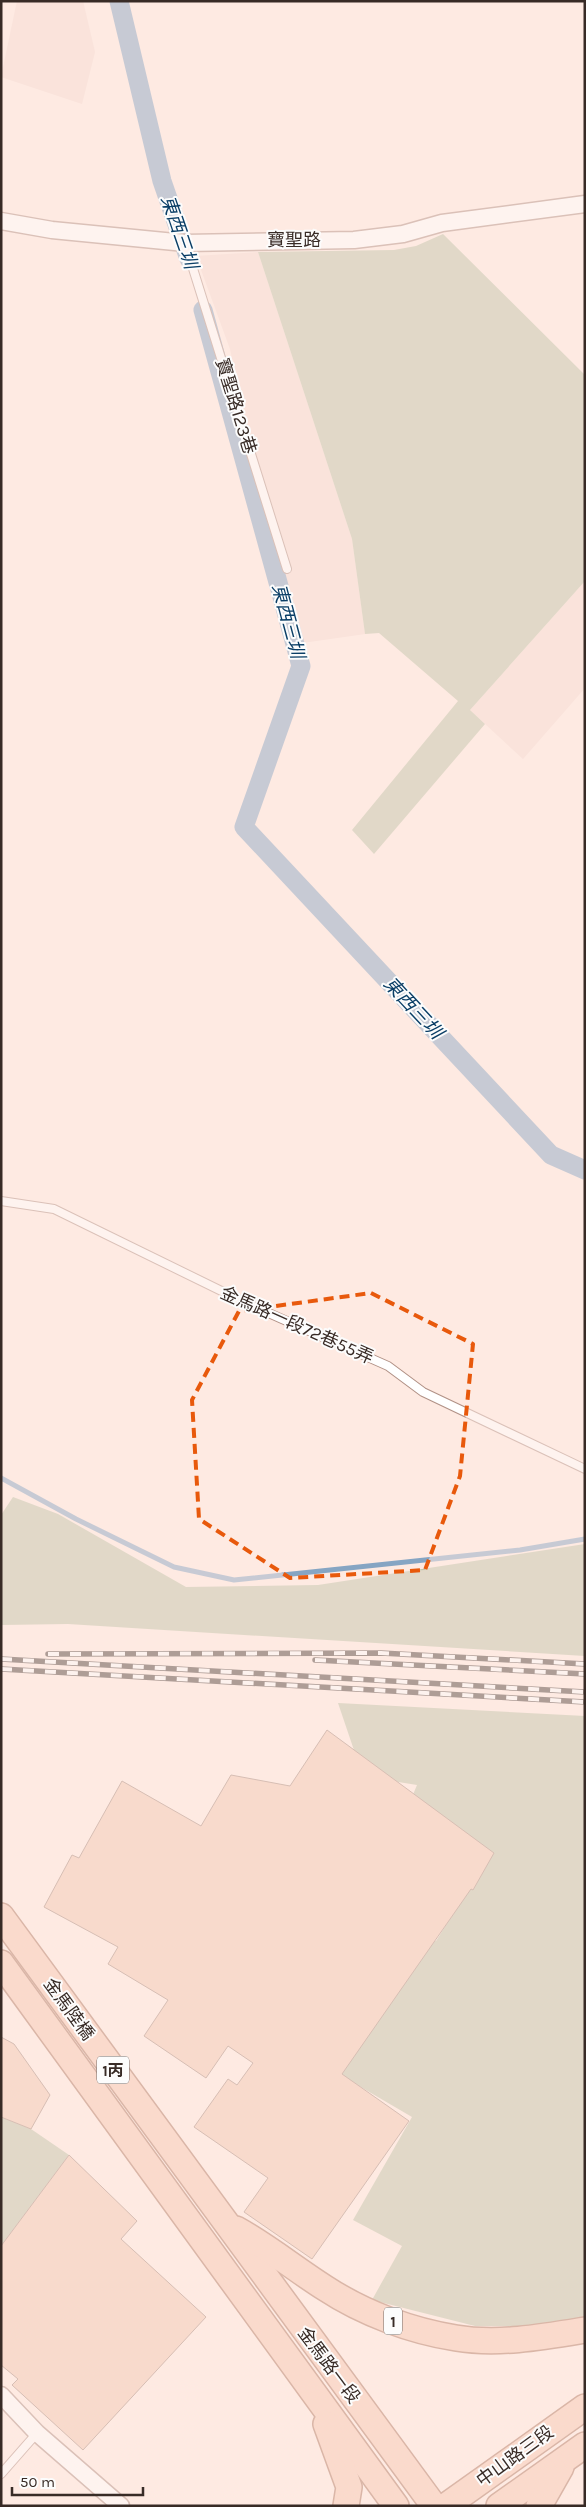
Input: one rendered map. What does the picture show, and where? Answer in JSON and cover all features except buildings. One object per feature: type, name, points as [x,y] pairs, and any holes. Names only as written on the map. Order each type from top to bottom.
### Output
[{"type":"main road","name":"金馬陸橋","points":[[1,1916],[225,2223]]},
{"type":"main road","name":"金馬陸橋","points":[[1,1964],[201,2237]]},
{"type":"main road","name":"1","points":[[225,2223],[326,2289],[365,2310],[407,2326],[456,2339],[495,2340],[541,2337],[585,2330]]},
{"type":"main road","name":"金馬路一段","points":[[225,2223],[434,2506]]},
{"type":"main road","name":"金馬路一段","points":[[201,2237],[272,2338],[313,2391],[396,2506]]},
{"type":"main road","points":[[313,2391],[349,2487],[346,2506]]},
{"type":"main road","name":"中山路三段","points":[[446,2506],[585,2407]]},
{"type":"main road","name":"中山路三段","points":[[499,2506],[585,2445]]},
{"type":"main road","points":[[539,2506],[564,2460]]},
{"type":"street","name":"寶聖路","points":[[1,221],[52,230],[184,243],[354,240],[403,234],[442,223],[585,204]]},
{"type":"street","points":[[1,2395],[37,2433],[122,2506]]},
{"type":"lane","name":"寶聖路123巷","points":[[184,243],[287,569]]},
{"type":"lane","name":"金馬路一段72巷55弄","points":[[1,1201],[54,1209],[246,1303],[388,1366],[423,1392],[585,1470]]},
{"type":"lane","points":[[2,2470],[37,2433]]},
{"type":"highlighted area","points":[[371,1293],[473,1344],[460,1476],[425,1570],[290,1578],[199,1519],[192,1400],[239,1311]]},
{"type":"shaded area","points":[[17,1],[83,1],[95,52],[82,104],[1,77]]},
{"type":"shaded area","points":[[258,252],[352,539],[365,634],[295,644],[230,349],[196,256]]},
{"type":"shaded area","points":[[585,581],[585,688],[523,759],[470,710]]},
{"type":"green space","points":[[443,234],[585,375],[585,581],[470,710],[485,724],[374,854],[352,830],[458,701],[379,633],[365,634],[352,539],[258,252],[394,250],[416,246]]},
{"type":"green space","points":[[13,1497],[58,1514],[186,1587],[318,1585],[585,1544],[585,1656],[68,1624],[1,1625],[1,1515]]},
{"type":"green space","points":[[338,1703],[585,1716],[585,2322],[573,2326],[475,2326],[372,2300],[402,2246],[353,2220],[412,2117],[330,2069],[414,1942],[436,1941],[478,1874],[412,1797],[417,1785],[386,1780],[358,1762]]},
{"type":"green space","points":[[1,2117],[31,2129],[69,2155],[1,2246]]},
{"type":"waterway","name":"東西三圳","points":[[119,1],[162,181],[189,259]]},
{"type":"waterway","name":"東西三圳","points":[[203,310],[301,666],[244,827],[551,1155],[585,1170]]},
{"type":"waterway","points":[[1,1478],[76,1519],[174,1567],[234,1580],[520,1550],[585,1539]]},
{"type":"railway","points":[[48,1654],[381,1653],[585,1664]]},
{"type":"railway","points":[[1,1659],[585,1692]]},
{"type":"railway","points":[[315,1660],[585,1674]]},
{"type":"railway","points":[[1,1669],[585,1702]]}]
